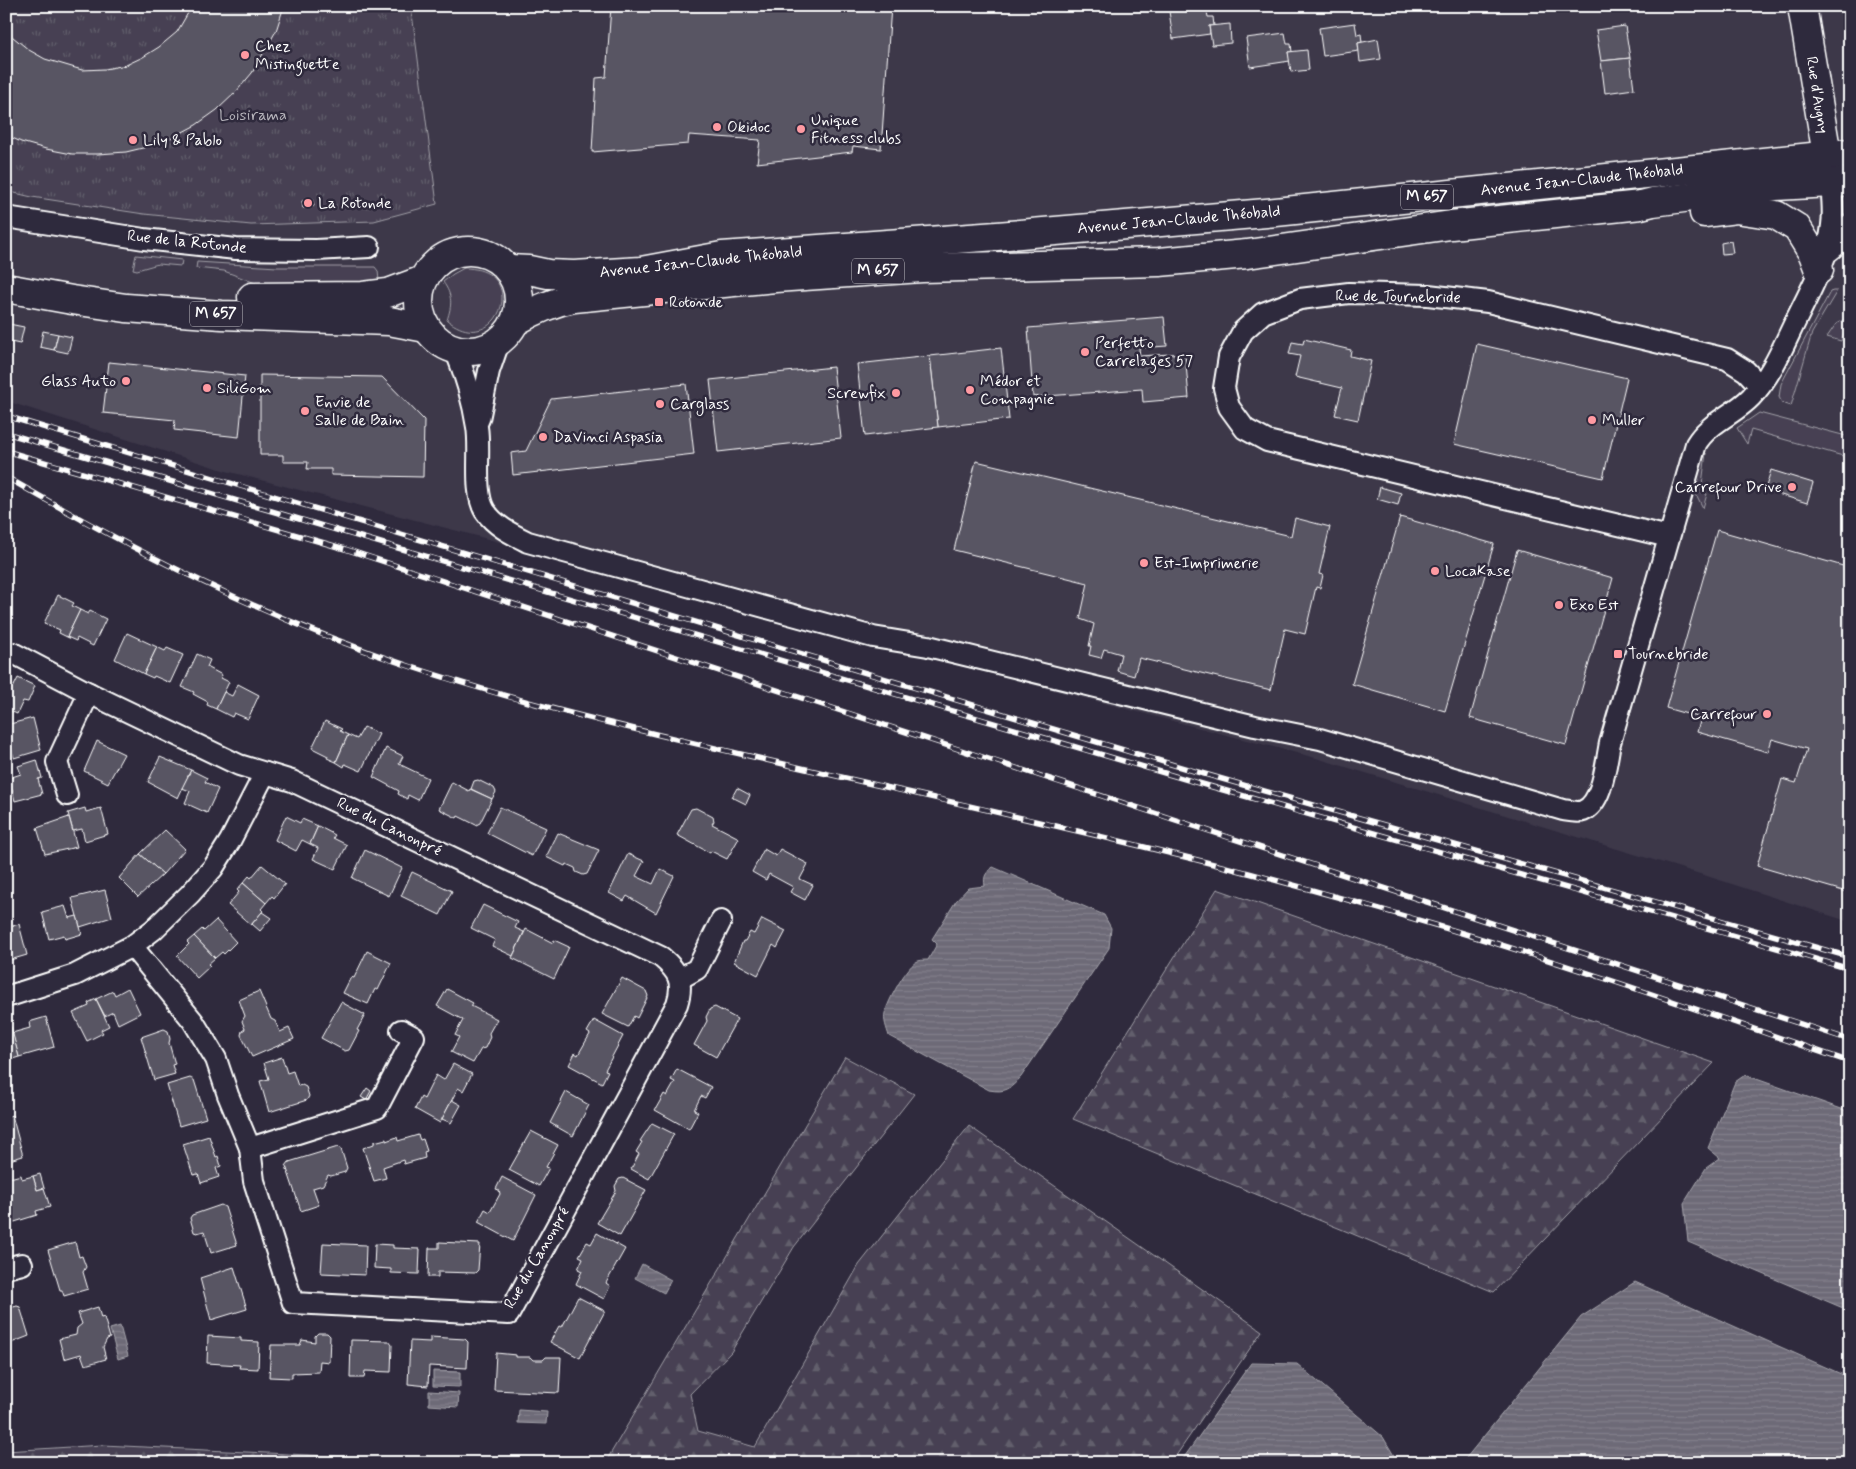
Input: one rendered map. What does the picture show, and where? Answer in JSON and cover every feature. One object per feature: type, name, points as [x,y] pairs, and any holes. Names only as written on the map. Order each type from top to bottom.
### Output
[{"type":"main road","name":"Rue d'Augny","points":[[1802,6],[1838,153],[1840,182]]},
{"type":"main road","name":"Avenue Jean-Claude Théobald","points":[[509,269],[574,275],[642,271],[722,256],[997,236],[1266,213],[1838,153]]},
{"type":"main road","name":"Avenue Jean-Claude Théobald","points":[[507,331],[533,310],[553,302],[574,298],[775,278],[922,268],[1160,262],[1247,254],[1451,225],[1641,205],[1776,186],[1840,182]]},
{"type":"main road","points":[[1247,254],[1331,252],[1438,245],[1736,209],[1776,215],[1797,228],[1813,254],[1823,259],[1850,229]]},
{"type":"main road","points":[[466,250],[489,254],[509,269],[518,285],[520,303],[507,331],[478,350],[455,349],[439,341],[426,328],[420,312],[419,296],[423,280],[431,267],[443,257],[466,250]]},
{"type":"main road","name":"M 657","points":[[6,272],[66,283],[161,292],[263,298],[363,296],[388,293],[423,280]]},
{"type":"main road","name":"M 657","points":[[6,288],[126,308],[222,315],[389,321],[426,328]]},
{"type":"street","points":[[455,349],[468,386],[478,428],[480,495],[485,510],[498,524],[528,542],[551,550],[873,637],[928,646],[1255,726],[1320,739],[1563,810],[1582,812],[1594,803],[1601,786],[1610,743],[1690,461],[1698,440],[1749,399],[1760,386],[1780,351],[1823,259],[1832,226],[1840,182]]},
{"type":"street","name":"Rue de la Rotonde","points":[[6,218],[144,239],[236,249],[316,250],[369,247]]},
{"type":"street","name":"Rue de Tournebride","points":[[1668,537],[1267,441],[1245,429],[1229,407],[1224,388],[1229,357],[1243,331],[1263,313],[1300,299],[1349,293],[1428,295],[1502,304],[1721,357],[1746,371],[1760,386]]},
{"type":"street","points":[[478,428],[489,371],[507,331]]},
{"type":"street","name":"Rue du Canonpré","points":[[13,653],[89,693],[238,765],[292,781],[661,957],[672,966],[679,979],[681,991],[677,1004],[508,1314],[293,1303],[254,1181],[250,1148],[216,1059],[193,1021],[132,946]]},
{"type":"street","points":[[67,795],[57,762],[89,693]]},
{"type":"street","points":[[6,997],[74,975],[132,946],[153,930],[190,894],[213,868],[230,841],[265,773]]},
{"type":"street","points":[[679,979],[697,969],[721,921]]},
{"type":"street","points":[[250,1148],[377,1108],[414,1036],[401,1030]]},
{"type":"shaded area","points":[[6,6],[1850,6],[1850,922],[1710,877],[1316,758],[871,643],[473,535],[226,471],[6,401]]},
{"type":"shaded area","points":[[993,867],[1104,915],[1111,928],[1109,948],[1021,1077],[1011,1087],[1000,1091],[989,1090],[889,1036],[884,1019],[890,1001],[907,971],[917,961],[928,960],[937,944],[932,939],[956,901],[968,888],[985,886],[984,880],[986,875]]},
{"type":"shaded area","points":[[1745,1075],[1850,1112],[1850,1311],[1688,1242],[1684,1203],[1706,1168],[1720,1158],[1708,1148],[1735,1082]]},
{"type":"shaded area","points":[[642,1264],[671,1280],[664,1293],[635,1278]]},
{"type":"shaded area","points":[[1635,1282],[1850,1378],[1850,1463],[1462,1463],[1581,1317]]},
{"type":"shaded area","points":[[120,1326],[128,1356],[118,1359],[110,1329]]},
{"type":"shaded area","points":[[1251,1363],[1297,1364],[1383,1437],[1396,1459],[1392,1463],[1180,1463]]},
{"type":"shaded area","points":[[433,1371],[460,1372],[460,1387],[433,1386]]},
{"type":"shaded area","points":[[429,1391],[459,1393],[458,1407],[429,1405]]},
{"type":"shaded area","points":[[519,1410],[547,1412],[546,1424],[518,1423]]},
{"type":"green space","name":"Loisirama","points":[[6,6],[411,6],[437,204],[374,221],[251,225],[144,214],[32,197],[6,191]]},
{"type":"green space","points":[[136,255],[182,260],[181,266],[158,264],[137,270],[133,269]]},
{"type":"green space","points":[[197,262],[277,267],[375,267],[378,271],[379,281],[274,290],[224,271],[196,268]]},
{"type":"green space","points":[[464,268],[485,272],[497,282],[502,295],[500,309],[493,322],[481,329],[465,330],[447,320],[451,301],[449,292],[443,282]]},
{"type":"green space","points":[[1837,291],[1812,333],[1791,406],[1782,403],[1779,397],[1781,384],[1830,292]]},
{"type":"green space","points":[[1850,316],[1841,341],[1827,337],[1836,324]]},
{"type":"green space","points":[[1759,413],[1850,437],[1850,458],[1751,430],[1747,444],[1737,428]]},
{"type":"green space","points":[[1706,453],[1701,492],[1707,494],[1703,508],[1693,488]]},
{"type":"green space","points":[[1217,889],[1714,1063],[1494,1292],[1073,1119]]},
{"type":"green space","points":[[845,1057],[914,1094],[794,1247],[731,1352],[690,1394],[698,1431],[755,1447],[859,1265],[969,1126],[1262,1331],[1171,1463],[605,1463]]},
{"type":"green space","points":[[103,1445],[472,1463],[6,1463],[6,1451]]},
{"type":"building","points":[[192,6],[284,6],[276,31],[252,73],[217,110],[196,125],[151,146],[126,152],[98,154],[72,154],[46,149],[21,142],[6,135],[6,30],[29,50],[45,59],[82,70],[105,69],[126,65],[159,47],[177,32]]},
{"type":"building","points":[[611,6],[891,6],[881,149],[853,146],[852,152],[757,163],[760,140],[689,135],[688,144],[592,152],[596,78],[606,77]]},
{"type":"building","points":[[1206,6],[1208,17],[1213,17],[1214,26],[1209,26],[1210,34],[1173,39],[1169,11]]},
{"type":"building","points":[[1355,23],[1357,35],[1361,34],[1362,42],[1358,43],[1359,51],[1323,56],[1319,28]]},
{"type":"building","points":[[1230,24],[1231,43],[1212,45],[1209,26]]},
{"type":"building","points":[[1625,26],[1630,58],[1601,61],[1596,30]]},
{"type":"building","points":[[1285,33],[1287,44],[1291,44],[1292,52],[1288,52],[1290,61],[1250,67],[1246,38]]},
{"type":"building","points":[[1378,39],[1381,59],[1360,62],[1358,43]]},
{"type":"building","points":[[1307,50],[1309,70],[1291,72],[1288,52]]},
{"type":"building","points":[[1630,58],[1634,89],[1605,93],[1601,61]]},
{"type":"building","name":"La Rotonde","points":[[312,199],[314,206],[303,208],[302,201]]},
{"type":"building","points":[[1731,241],[1733,253],[1722,254],[1721,243]]},
{"type":"building","points":[[1164,317],[1167,346],[1139,348],[1140,356],[1185,353],[1189,398],[1143,402],[1142,389],[1033,397],[1028,328]]},
{"type":"building","points":[[9,324],[24,327],[20,344],[6,341]]},
{"type":"building","points":[[43,331],[58,334],[54,350],[40,347]]},
{"type":"building","points":[[58,334],[72,337],[68,353],[54,350]]},
{"type":"building","points":[[1304,339],[1351,350],[1350,356],[1371,361],[1358,420],[1335,415],[1342,388],[1295,377],[1300,356],[1289,354],[1292,342],[1303,344]]},
{"type":"building","points":[[1477,344],[1627,378],[1603,478],[1454,444]]},
{"type":"building","points":[[1001,348],[1009,419],[938,427],[930,356]]},
{"type":"building","points":[[930,356],[938,427],[865,436],[857,364]]},
{"type":"building","points":[[109,362],[245,376],[239,437],[174,430],[175,420],[103,413]]},
{"type":"building","points":[[833,367],[841,438],[718,452],[710,380]]},
{"type":"building","points":[[260,375],[382,377],[424,420],[423,477],[331,475],[331,469],[307,469],[308,462],[283,462],[283,455],[260,455]]},
{"type":"building","points":[[686,384],[694,454],[513,475],[511,453],[526,451],[551,399]]},
{"type":"building","points":[[976,461],[1291,536],[1295,518],[1330,527],[1319,574],[1323,575],[1320,588],[1316,587],[1305,634],[1285,629],[1271,690],[1139,658],[1134,676],[1117,671],[1121,654],[1104,649],[1101,658],[1089,655],[1094,624],[1080,619],[1088,583],[954,550]]},
{"type":"building","points":[[1771,470],[1813,483],[1807,503],[1765,490]]},
{"type":"building","points":[[1380,487],[1401,493],[1398,505],[1377,499]]},
{"type":"building","points":[[1400,517],[1494,544],[1445,711],[1352,684]]},
{"type":"building","name":"Carrefour","points":[[1717,530],[1850,568],[1850,893],[1757,866],[1782,779],[1796,783],[1807,749],[1772,739],[1768,752],[1697,732],[1701,718],[1666,708]]},
{"type":"building","points":[[1517,550],[1613,578],[1566,745],[1470,718]]},
{"type":"building","points":[[58,595],[74,603],[72,606],[80,610],[67,637],[59,633],[60,630],[44,623]]},
{"type":"building","points":[[80,610],[88,614],[90,611],[106,619],[93,646],[77,638],[76,641],[67,637]]},
{"type":"building","points":[[127,633],[157,647],[144,674],[115,659]]},
{"type":"building","points":[[157,647],[165,651],[167,648],[183,655],[170,683],[144,674]]},
{"type":"building","points":[[197,654],[210,660],[207,667],[222,675],[221,678],[229,682],[216,709],[207,705],[208,702],[193,694],[194,692],[182,687]]},
{"type":"building","points":[[18,678],[35,686],[28,702],[23,701],[17,714],[6,709],[6,683],[14,686]]},
{"type":"building","points":[[238,684],[259,695],[248,719],[234,713],[232,717],[216,709],[224,692],[232,696]]},
{"type":"building","points":[[33,718],[41,750],[14,758],[8,736],[6,736],[6,725]]},
{"type":"building","points":[[325,721],[342,729],[340,731],[348,735],[336,762],[312,748]]},
{"type":"building","points":[[364,727],[379,734],[361,771],[345,764],[344,767],[336,762],[348,735],[357,739]]},
{"type":"building","points":[[97,741],[124,754],[108,783],[84,771]]},
{"type":"building","points":[[386,748],[403,756],[399,764],[428,778],[418,800],[408,795],[407,799],[398,794],[399,791],[373,777]]},
{"type":"building","points":[[160,757],[191,770],[178,798],[148,782]]},
{"type":"building","points":[[37,760],[42,778],[38,779],[42,794],[15,801],[9,778],[21,774],[18,766]]},
{"type":"building","points":[[191,770],[207,778],[205,782],[218,789],[207,813],[185,803],[190,791],[182,788]]},
{"type":"building","points":[[478,780],[494,788],[496,792],[492,799],[471,789],[474,781]]},
{"type":"building","points":[[452,782],[469,791],[470,789],[492,799],[480,823],[476,825],[439,809]]},
{"type":"building","points":[[737,788],[750,795],[746,804],[732,797]]},
{"type":"building","points":[[500,807],[546,828],[532,856],[487,833]]},
{"type":"building","points":[[85,808],[86,812],[101,808],[108,834],[85,841],[82,829],[73,831],[68,813]]},
{"type":"building","points":[[696,808],[713,817],[714,821],[712,824],[739,838],[727,859],[711,851],[710,853],[677,835],[691,809]]},
{"type":"building","points":[[286,816],[300,823],[302,819],[318,826],[310,844],[302,840],[296,851],[275,840]]},
{"type":"building","points":[[69,817],[77,847],[45,854],[37,828]]},
{"type":"building","points":[[318,826],[335,835],[333,838],[347,845],[335,869],[313,859],[318,848],[310,844]]},
{"type":"building","points":[[165,830],[185,849],[163,874],[140,854]]},
{"type":"building","points":[[558,833],[599,850],[587,874],[583,875],[576,872],[575,868],[566,864],[565,866],[546,857]]},
{"type":"building","points":[[764,849],[776,856],[780,849],[808,864],[800,879],[813,885],[805,900],[790,892],[793,887],[769,874],[766,880],[752,872]]},
{"type":"building","points":[[365,850],[402,868],[389,896],[352,878]]},
{"type":"building","points":[[140,854],[163,874],[138,897],[119,878]]},
{"type":"building","points":[[628,854],[644,861],[636,876],[653,884],[660,869],[674,876],[656,913],[627,896],[624,901],[609,893]]},
{"type":"building","points":[[262,865],[285,884],[274,898],[272,896],[266,903],[243,883],[249,876],[251,878]]},
{"type":"building","points":[[412,872],[452,891],[440,915],[401,896]]},
{"type":"building","points":[[243,883],[266,903],[261,909],[263,911],[251,925],[228,905],[239,892],[237,890]]},
{"type":"building","points":[[105,890],[112,917],[80,927],[72,898]]},
{"type":"building","points":[[483,905],[518,922],[515,928],[524,932],[513,956],[492,946],[495,940],[471,928]]},
{"type":"building","points":[[65,906],[69,918],[77,916],[82,934],[65,939],[64,935],[49,939],[42,912]]},
{"type":"building","points":[[262,912],[271,918],[260,931],[252,924]]},
{"type":"building","points":[[762,919],[786,931],[777,948],[773,945],[758,975],[734,962],[743,941],[745,941],[750,932],[754,934]]},
{"type":"building","points":[[216,920],[236,942],[224,954],[222,952],[215,958],[194,936],[202,929],[204,931]]},
{"type":"building","points":[[19,924],[27,955],[10,960],[9,954],[6,955],[6,928]]},
{"type":"building","points":[[526,929],[553,943],[554,940],[569,947],[554,979],[512,958]]},
{"type":"building","points":[[194,936],[215,958],[208,964],[210,966],[197,978],[177,956]]},
{"type":"building","points":[[367,951],[391,963],[378,990],[375,989],[368,1004],[343,993],[351,977],[354,978]]},
{"type":"building","points":[[622,978],[646,991],[648,996],[637,1018],[634,1016],[628,1027],[602,1014]]},
{"type":"building","points":[[128,988],[140,1013],[118,1024],[113,1012],[105,1016],[96,999],[113,991],[115,995]]},
{"type":"building","points":[[447,989],[473,1003],[471,1006],[497,1019],[489,1033],[490,1037],[485,1048],[481,1049],[473,1063],[451,1052],[459,1037],[455,1035],[463,1020],[437,1006]]},
{"type":"building","points":[[259,991],[271,1019],[275,1021],[280,1032],[289,1028],[294,1039],[252,1057],[241,1035],[245,1029],[242,1021],[245,1016],[239,1000]]},
{"type":"building","points":[[96,999],[109,1026],[101,1030],[103,1033],[87,1041],[73,1013],[89,1006],[88,1003]]},
{"type":"building","points":[[341,1002],[365,1015],[349,1050],[345,1051],[321,1038]]},
{"type":"building","points":[[715,1007],[737,1019],[716,1057],[694,1045],[707,1021],[706,1017],[710,1009]]},
{"type":"building","points":[[46,1017],[54,1047],[19,1057],[12,1033],[30,1028],[29,1022]]},
{"type":"building","points":[[594,1020],[623,1036],[605,1070],[608,1071],[602,1083],[569,1065],[575,1053],[578,1055],[590,1034],[587,1032]]},
{"type":"building","points":[[11,1027],[19,1057],[6,1061],[6,1028]]},
{"type":"building","points":[[164,1029],[168,1031],[170,1039],[169,1043],[175,1064],[172,1065],[175,1074],[154,1080],[141,1037]]},
{"type":"building","points":[[282,1057],[287,1073],[293,1071],[298,1086],[306,1087],[309,1096],[307,1100],[269,1112],[260,1081],[269,1079],[264,1063]]},
{"type":"building","points":[[453,1064],[472,1074],[463,1091],[458,1088],[440,1123],[415,1109],[421,1097],[424,1099],[436,1075],[444,1080]]},
{"type":"building","points":[[677,1069],[711,1087],[705,1098],[701,1096],[694,1110],[698,1112],[689,1129],[655,1110],[664,1094],[667,1096],[675,1082],[671,1080]]},
{"type":"building","points":[[190,1078],[194,1080],[206,1118],[179,1126],[167,1085]]},
{"type":"building","points":[[367,1088],[371,1091],[366,1100],[361,1097]]},
{"type":"building","points":[[566,1092],[589,1105],[573,1136],[550,1123]]},
{"type":"building","points":[[452,1100],[461,1105],[451,1123],[442,1119]]},
{"type":"building","points":[[12,1115],[23,1156],[6,1161],[6,1117]]},
{"type":"building","points":[[652,1123],[674,1134],[649,1179],[631,1169],[639,1154],[636,1152],[642,1142],[640,1141]]},
{"type":"building","points":[[531,1131],[558,1145],[546,1167],[549,1168],[539,1186],[509,1170]]},
{"type":"building","points":[[418,1135],[420,1140],[423,1139],[427,1151],[424,1152],[425,1158],[404,1164],[403,1160],[383,1167],[386,1178],[374,1181],[363,1148],[374,1144],[374,1142],[386,1139],[386,1141],[397,1137],[398,1141]]},
{"type":"building","points":[[209,1136],[221,1166],[216,1168],[219,1177],[201,1183],[198,1174],[193,1175],[183,1144]]},
{"type":"building","points":[[338,1147],[341,1149],[347,1168],[345,1172],[331,1176],[328,1175],[323,1185],[313,1188],[319,1205],[301,1211],[286,1166],[289,1162]]},
{"type":"building","points":[[40,1174],[44,1188],[37,1190],[33,1176]]},
{"type":"building","points":[[21,1175],[22,1179],[33,1176],[37,1190],[44,1188],[50,1207],[36,1211],[37,1215],[8,1224],[6,1179]]},
{"type":"building","points":[[502,1177],[536,1195],[513,1241],[478,1222],[485,1209],[490,1212],[500,1194],[499,1190],[496,1189]]},
{"type":"building","points":[[623,1178],[646,1190],[620,1236],[597,1223],[616,1191],[615,1186],[619,1179]]},
{"type":"building","points":[[221,1205],[225,1207],[237,1245],[211,1253],[204,1231],[194,1232],[190,1218],[192,1215]]},
{"type":"building","points":[[597,1233],[625,1249],[606,1283],[610,1286],[604,1299],[576,1284],[582,1271],[578,1269],[583,1258],[579,1256],[587,1242],[591,1244]]},
{"type":"building","points":[[75,1242],[79,1257],[82,1256],[86,1267],[83,1272],[88,1289],[64,1296],[62,1290],[60,1290],[48,1250]]},
{"type":"building","points":[[439,1242],[480,1244],[478,1270],[475,1273],[438,1272],[438,1277],[428,1277],[429,1248],[439,1248]]},
{"type":"building","points":[[323,1243],[366,1245],[365,1275],[321,1273]]},
{"type":"building","points":[[375,1244],[393,1245],[393,1248],[420,1249],[419,1274],[391,1273],[391,1269],[374,1268]]},
{"type":"building","points":[[234,1267],[247,1309],[211,1320],[200,1278]]},
{"type":"building","points":[[578,1297],[605,1311],[580,1358],[550,1342],[559,1326],[562,1327]]},
{"type":"building","points":[[20,1307],[29,1336],[6,1345],[6,1309]]},
{"type":"building","points":[[98,1307],[101,1318],[104,1317],[110,1338],[107,1339],[103,1347],[106,1359],[85,1365],[81,1354],[64,1359],[59,1339],[76,1335],[77,1328],[82,1324],[78,1313]]},
{"type":"building","points":[[318,1333],[327,1333],[330,1336],[329,1362],[320,1361],[319,1372],[292,1373],[292,1378],[269,1377],[271,1345],[300,1345],[302,1340],[315,1342],[315,1336]]},
{"type":"building","points":[[208,1336],[241,1338],[241,1341],[259,1342],[258,1369],[239,1368],[240,1365],[207,1363]]},
{"type":"building","points":[[430,1337],[465,1339],[468,1342],[467,1368],[429,1366],[428,1386],[408,1384],[410,1341],[430,1342]]},
{"type":"building","points":[[351,1340],[389,1341],[392,1345],[391,1372],[365,1371],[364,1378],[350,1378]]},
{"type":"building","points":[[496,1353],[516,1355],[516,1357],[530,1357],[533,1360],[543,1360],[546,1357],[561,1357],[559,1393],[494,1390]]},
{"type":"railway","points":[[6,416],[1194,771],[1850,957]]},
{"type":"railway","points":[[6,433],[1195,782],[1850,969]]},
{"type":"railway","points":[[6,451],[345,549],[1850,1040]]},
{"type":"railway","points":[[6,477],[154,558],[255,606],[359,648],[451,680],[611,723],[1205,862],[1381,909],[1552,961],[1850,1062]]},
{"type":"place","name":"Chez Mistinguette","points":[[245,55]]},
{"type":"place","name":"Okidoc","points":[[717,127]]},
{"type":"place","name":"Unique Fitness clubs","points":[[801,129]]},
{"type":"place","name":"Lily & Pablo","points":[[133,140]]},
{"type":"place","name":"La Rotonde","points":[[308,203]]},
{"type":"place","name":"Rotonde","points":[[659,302]]},
{"type":"place","name":"Perfetto Carrelages 57","points":[[1085,352]]},
{"type":"place","name":"Glass Auto","points":[[126,381]]},
{"type":"place","name":"SiliGom","points":[[207,388]]},
{"type":"place","name":"Médor et Compagnie","points":[[970,390]]},
{"type":"place","name":"Screwfix","points":[[896,393]]},
{"type":"place","name":"Carglass","points":[[660,404]]},
{"type":"place","name":"Envie de Salle de Bain","points":[[305,411]]},
{"type":"place","name":"Muller","points":[[1592,420]]},
{"type":"place","name":"DaVinci Aspasia","points":[[543,437]]},
{"type":"place","name":"Carrefour Drive","points":[[1792,487]]},
{"type":"place","name":"Est-Imprimerie","points":[[1144,563]]},
{"type":"place","name":"LocaKase","points":[[1435,571]]},
{"type":"place","name":"Exo Est","points":[[1559,605]]},
{"type":"place","name":"Tournebride","points":[[1618,654]]},
{"type":"place","name":"Carrefour","points":[[1767,714]]}]
